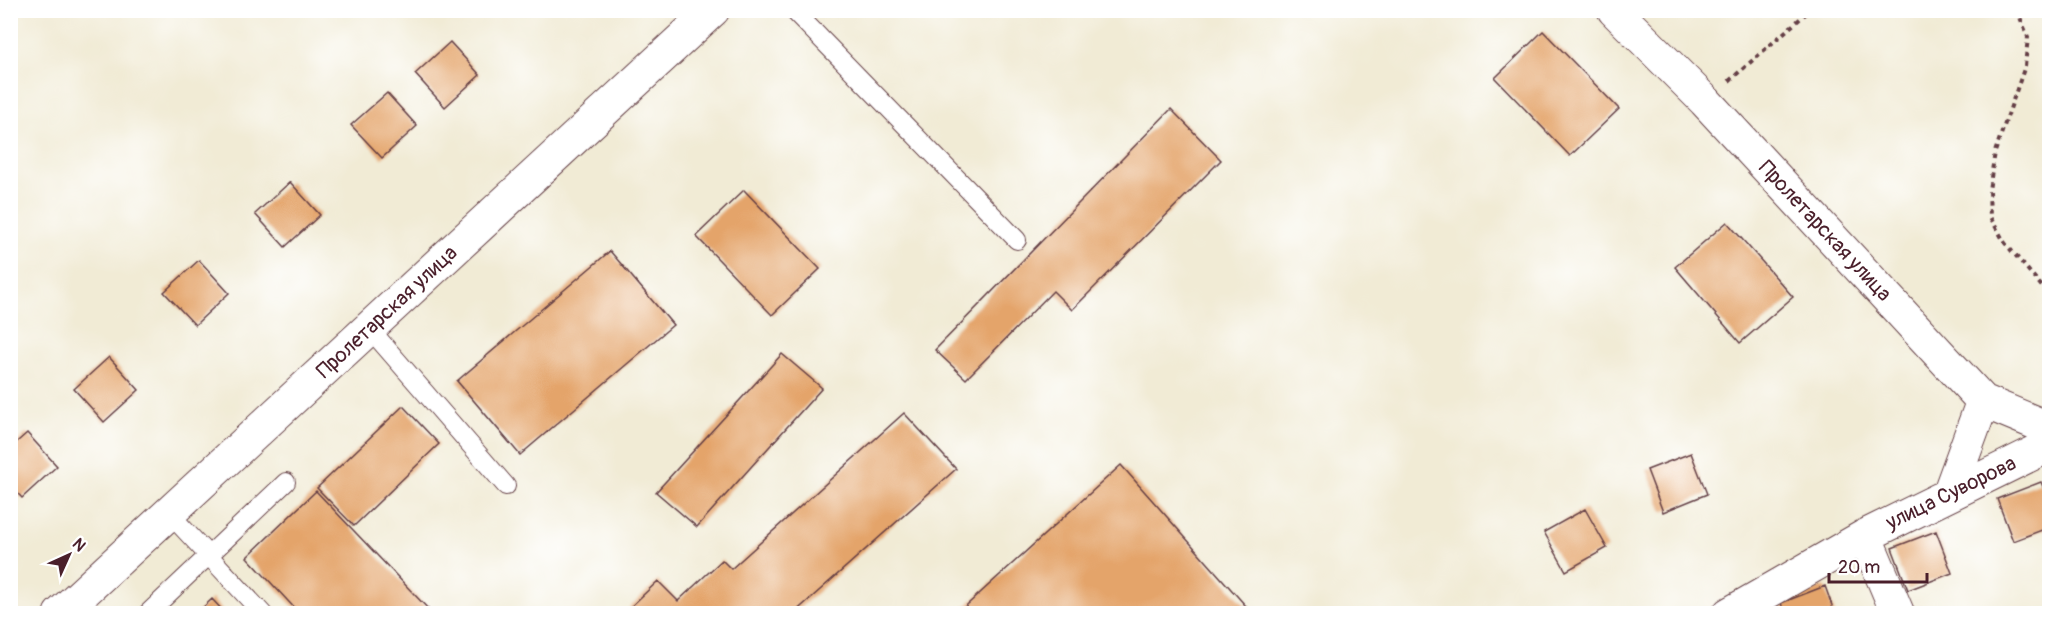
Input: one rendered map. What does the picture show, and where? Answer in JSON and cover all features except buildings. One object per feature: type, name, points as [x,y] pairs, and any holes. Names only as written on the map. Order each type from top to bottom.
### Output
[{"type":"street","name":"Пролетарская улица","points":[[60,614],[713,10]]},
{"type":"street","name":"Пролетарская улица","points":[[1614,10],[1705,101],[1983,401],[2049,429]]},
{"type":"street","points":[[1949,494],[1983,401]]},
{"type":"street","name":"улица Суворова","points":[[1729,614],[1865,536],[2049,445]]},
{"type":"street","points":[[1865,536],[1898,614]]},
{"type":"lane","points":[[793,10],[1017,240]]},
{"type":"lane","points":[[369,328],[507,486]]},
{"type":"lane","points":[[147,614],[286,482]]},
{"type":"lane","points":[[169,513],[263,614]]},
{"type":"path","points":[[1705,101],[1810,10]]},
{"type":"path","points":[[2017,10],[2028,37],[2025,66],[1995,152],[1989,189],[1990,217],[2005,243],[2049,296]]}]
